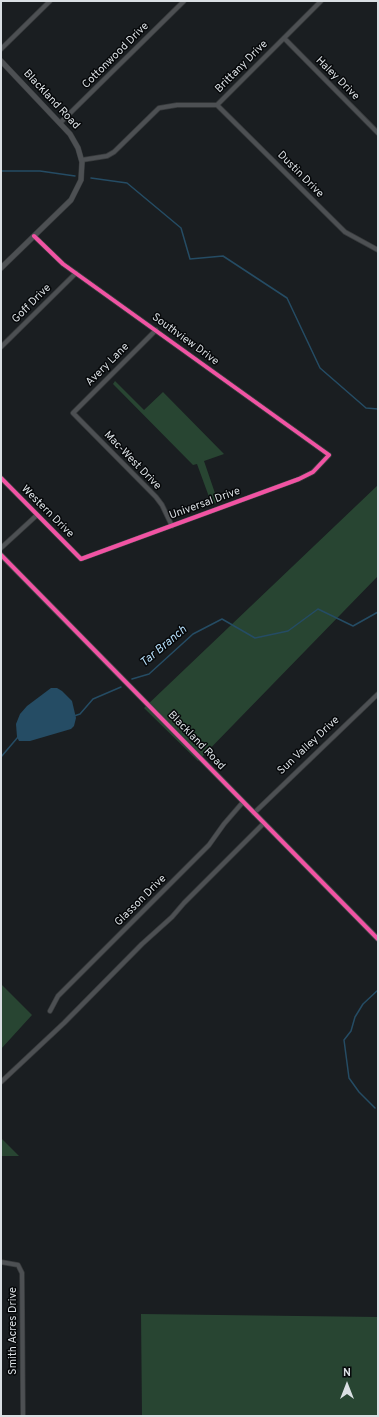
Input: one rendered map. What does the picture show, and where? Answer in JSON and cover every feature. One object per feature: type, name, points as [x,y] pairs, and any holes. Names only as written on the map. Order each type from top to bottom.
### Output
[{"type":"street","points":[[1,50],[50,1]]},
{"type":"street","name":"Cottonwood Drive","points":[[60,123],[184,1]]},
{"type":"street","name":"Brittany Drive","points":[[82,160],[107,156],[114,152],[159,108],[177,105],[216,105],[321,1]]},
{"type":"street","name":"Haley Drive","points":[[284,38],[378,133]]},
{"type":"street","name":"Blackland Road","points":[[1,61],[74,139],[82,160],[80,180],[75,194],[1,268]]},
{"type":"street","name":"Dustin Drive","points":[[216,105],[345,232],[378,250]]},
{"type":"street","name":"Southview Drive","points":[[34,236],[63,264],[329,455]]},
{"type":"street","name":"Goff Drive","points":[[1,347],[76,273]]},
{"type":"street","name":"Avery Lane","points":[[73,413],[156,330]]},
{"type":"street","name":"Mac-West Drive","points":[[73,413],[156,497],[162,504],[172,526]]},
{"type":"street","name":"Universal Drive","points":[[81,559],[299,479],[313,472],[329,455]]},
{"type":"street","name":"Western Drive","points":[[1,478],[81,559]]},
{"type":"street","points":[[1,548],[36,514]]},
{"type":"street","name":"Blackland Road","points":[[1,555],[378,939]]},
{"type":"street","name":"Sun Valley Drive","points":[[254,812],[378,694]]},
{"type":"street","name":"Glasson Drive","points":[[50,1011],[58,996],[209,845],[224,824],[243,802]]},
{"type":"street","points":[[1,1082],[64,1023],[142,944],[172,917],[184,902],[264,823]]},
{"type":"street","name":"Smith Acres Drive","points":[[1,1262],[18,1264],[22,1273],[23,1416]]},
{"type":"green space","points":[[115,381],[144,410],[163,392],[224,454],[204,461],[218,502],[212,505],[197,464],[193,465],[113,384]]},
{"type":"green space","points":[[378,485],[378,576],[198,761],[144,708]]},
{"type":"green space","points":[[1,984],[32,1015],[1,1049]]},
{"type":"green space","points":[[1,1138],[19,1156],[1,1156]]},
{"type":"green space","points":[[141,1314],[378,1317],[378,1416],[142,1416]]},
{"type":"water","points":[[51,688],[57,688],[62,691],[72,701],[76,718],[74,726],[71,729],[30,741],[19,741],[17,737],[16,724],[20,714],[27,706]]},
{"type":"waterway","points":[[1,171],[40,171],[75,176]]},
{"type":"waterway","points":[[91,178],[127,183],[181,228],[190,259],[223,256],[287,298],[320,368],[366,408],[378,409]]},
{"type":"waterway","name":"Tar Branch","points":[[132,679],[149,674],[193,634],[222,619],[255,638],[288,631],[318,609],[353,626],[378,612]]},
{"type":"waterway","name":"Tar Branch","points":[[74,716],[80,714],[93,699],[121,687]]},
{"type":"waterway","name":"Tar Branch","points":[[1,757],[18,737]]},
{"type":"waterway","points":[[375,1108],[359,1092],[349,1078],[344,1040],[351,1031],[355,1017],[363,1004],[378,990]]},
{"type":"cycle path","points":[[1,478],[81,559],[299,479],[313,472],[329,455],[63,264],[34,236]]},
{"type":"cycle path","points":[[1,555],[378,939]]}]
